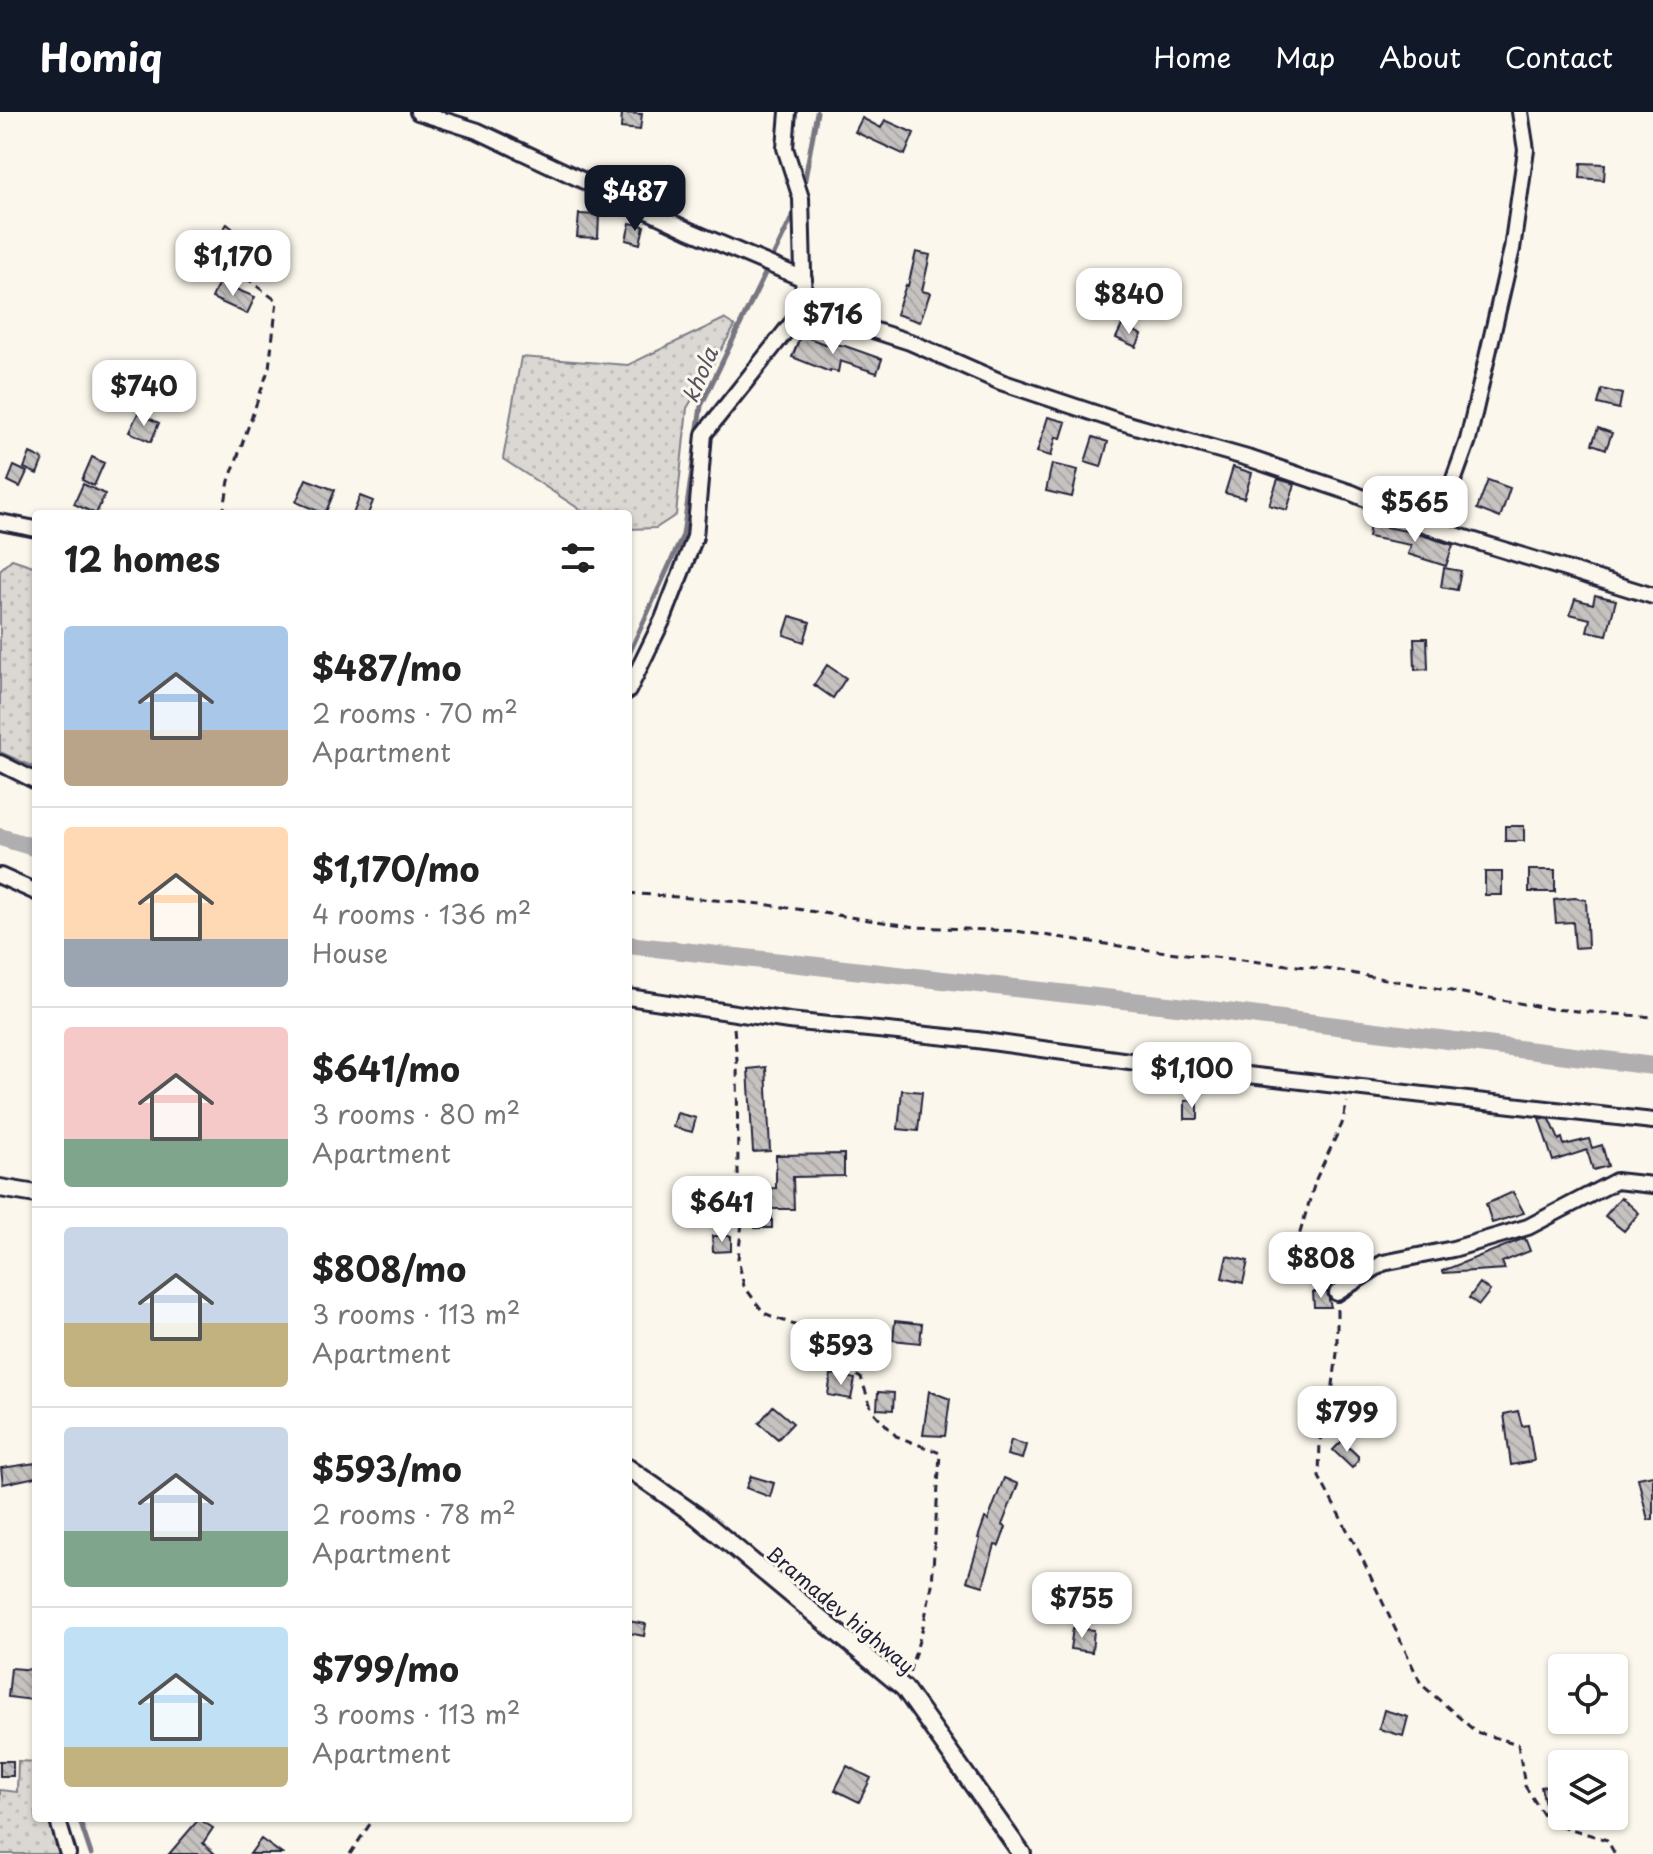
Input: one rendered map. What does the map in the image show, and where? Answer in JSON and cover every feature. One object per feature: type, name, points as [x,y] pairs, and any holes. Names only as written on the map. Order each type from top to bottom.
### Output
[{"type":"street","points":[[418,112],[478,131],[688,230],[804,279]]},
{"type":"street","points":[[632,683],[663,619],[695,537],[704,434],[804,308],[801,198],[785,148],[788,112]]},
{"type":"street","points":[[1436,529],[1468,440],[1512,249],[1526,150],[1520,112]]},
{"type":"street","points":[[804,308],[910,342],[1001,382],[1251,459],[1352,493],[1436,529],[1653,596]]},
{"type":"street","points":[[0,522],[32,528]]},
{"type":"street","points":[[0,763],[32,779]]},
{"type":"street","points":[[0,876],[32,890]]},
{"type":"street","points":[[632,998],[789,1021],[977,1040],[1151,1064],[1653,1121]]},
{"type":"street","points":[[1337,1293],[1383,1263],[1453,1249],[1528,1227],[1616,1181],[1653,1185]]},
{"type":"street","points":[[0,1188],[32,1193]]},
{"type":"street","name":"Bramadev highway","points":[[632,1471],[698,1517],[904,1688],[1022,1854]]},
{"type":"street","points":[[58,1822],[68,1854]]},
{"type":"path","points":[[224,510],[229,481],[269,368],[277,301],[230,266]]},
{"type":"path","points":[[632,893],[763,904],[916,927],[1016,931],[1140,949],[1334,970],[1552,1009],[1653,1017]]},
{"type":"path","points":[[732,1013],[737,1060],[738,1173],[743,1213],[738,1259],[744,1286],[764,1313],[842,1344],[838,1365],[861,1378],[872,1410],[896,1436],[940,1453],[932,1585],[922,1631],[904,1688]]},
{"type":"path","points":[[1350,1087],[1342,1124],[1316,1179],[1299,1236],[1313,1265],[1337,1293],[1337,1353],[1332,1413],[1320,1440],[1319,1477],[1360,1554],[1421,1684],[1476,1732],[1518,1744],[1525,1786],[1548,1822],[1607,1840],[1615,1854]]},
{"type":"path","points":[[350,1854],[371,1822]]},
{"type":"shaded area","points":[[724,319],[735,326],[687,408],[676,515],[656,528],[632,529],[632,510],[581,510],[503,459],[521,357],[628,365]]},
{"type":"shaded area","points":[[12,559],[32,566],[32,766],[0,752],[0,570]]},
{"type":"shaded area","points":[[18,1761],[32,1762],[32,1822],[56,1822],[64,1854],[0,1854],[0,1790],[17,1792]]},
{"type":"building","points":[[622,113],[642,114],[640,130],[621,128]]},
{"type":"building","points":[[862,118],[881,128],[885,120],[914,133],[905,155],[855,132]]},
{"type":"building","points":[[1581,163],[1605,164],[1604,180],[1580,178]]},
{"type":"building","points":[[579,214],[599,215],[598,238],[577,237]]},
{"type":"building","points":[[630,223],[644,226],[640,244],[626,240]]},
{"type":"building","points":[[227,224],[259,250],[247,264],[215,241]]},
{"type":"building","points":[[916,252],[930,255],[922,291],[930,293],[920,322],[896,314],[908,286]]},
{"type":"building","points":[[219,282],[255,297],[247,314],[212,298]]},
{"type":"building","points":[[1122,325],[1142,335],[1136,347],[1116,338]]},
{"type":"building","points":[[801,335],[882,359],[877,373],[840,361],[838,372],[830,372],[792,357]]},
{"type":"building","points":[[1602,389],[1622,394],[1619,409],[1598,404]]},
{"type":"building","points":[[138,413],[159,423],[151,442],[129,432]]},
{"type":"building","points":[[1048,417],[1066,422],[1061,438],[1056,437],[1051,456],[1037,452]]},
{"type":"building","points":[[1598,428],[1612,433],[1606,449],[1592,444]]},
{"type":"building","points":[[1093,437],[1108,442],[1101,467],[1085,462]]},
{"type":"building","points":[[30,453],[43,459],[37,474],[24,468]]},
{"type":"building","points":[[92,457],[104,463],[94,486],[82,480]]},
{"type":"building","points":[[1052,464],[1078,470],[1072,497],[1046,491]]},
{"type":"building","points":[[14,466],[27,472],[20,487],[8,481]]},
{"type":"building","points":[[1233,467],[1252,473],[1244,498],[1225,493]]},
{"type":"building","points":[[306,479],[335,490],[327,510],[315,510],[296,502]]},
{"type":"building","points":[[1278,479],[1295,484],[1287,510],[1269,505]]},
{"type":"building","points":[[1488,480],[1510,488],[1500,518],[1477,509]]},
{"type":"building","points":[[83,484],[105,494],[98,510],[87,510],[74,504]]},
{"type":"building","points":[[360,496],[373,501],[370,510],[355,510]]},
{"type":"building","points":[[1370,524],[1412,532],[1453,545],[1446,566],[1408,554],[1411,545],[1368,537]]},
{"type":"building","points":[[1444,568],[1461,571],[1457,590],[1441,587]]},
{"type":"building","points":[[1595,595],[1616,600],[1607,635],[1587,631],[1590,619],[1570,614],[1575,599],[1593,604]]},
{"type":"building","points":[[790,616],[810,622],[804,642],[784,635]]},
{"type":"building","points":[[1414,638],[1427,638],[1428,669],[1415,670]]},
{"type":"building","points":[[827,665],[846,678],[833,698],[814,685]]},
{"type":"building","points":[[1505,826],[1524,826],[1524,841],[1505,841]]},
{"type":"building","points":[[1529,870],[1555,870],[1555,892],[1529,892]]},
{"type":"building","points":[[1485,872],[1502,872],[1502,895],[1485,895]]},
{"type":"building","points":[[1554,900],[1586,900],[1588,947],[1575,948],[1573,922],[1556,923]]},
{"type":"building","points":[[766,1067],[770,1151],[753,1152],[748,1069]]},
{"type":"building","points":[[902,1090],[922,1092],[918,1131],[898,1129]]},
{"type":"building","points":[[1198,1100],[1198,1119],[1185,1119],[1185,1101]]},
{"type":"building","points":[[677,1113],[696,1118],[692,1132],[673,1127]]},
{"type":"building","points":[[1539,1118],[1550,1119],[1564,1145],[1589,1139],[1592,1148],[1602,1145],[1608,1166],[1593,1170],[1587,1150],[1553,1161]]},
{"type":"building","points":[[844,1154],[844,1176],[793,1177],[794,1209],[763,1209],[762,1189],[776,1188],[776,1155]]},
{"type":"building","points":[[1513,1192],[1524,1213],[1492,1223],[1486,1204]]},
{"type":"building","points":[[1621,1197],[1639,1213],[1624,1231],[1605,1216]]},
{"type":"building","points":[[754,1214],[772,1214],[772,1228],[755,1228]]},
{"type":"building","points":[[712,1236],[731,1236],[731,1251],[713,1252]]},
{"type":"building","points":[[1525,1238],[1530,1251],[1502,1262],[1505,1269],[1442,1271]]},
{"type":"building","points":[[1227,1256],[1248,1261],[1243,1283],[1222,1278]]},
{"type":"building","points":[[1480,1283],[1490,1291],[1479,1305],[1469,1298]]},
{"type":"building","points":[[1313,1292],[1327,1292],[1331,1307],[1314,1307]]},
{"type":"building","points":[[895,1321],[922,1324],[920,1343],[893,1340]]},
{"type":"building","points":[[831,1374],[855,1379],[851,1399],[828,1395]]},
{"type":"building","points":[[929,1391],[950,1399],[945,1436],[923,1435]]},
{"type":"building","points":[[878,1392],[894,1393],[893,1410],[877,1409]]},
{"type":"building","points":[[773,1406],[793,1423],[778,1439],[759,1423]]},
{"type":"building","points":[[1518,1411],[1522,1426],[1528,1425],[1534,1461],[1511,1465],[1504,1414]]},
{"type":"building","points":[[1011,1440],[1026,1445],[1022,1459],[1007,1455]]},
{"type":"building","points":[[1342,1441],[1358,1456],[1352,1468],[1333,1450]]},
{"type":"building","points":[[32,1464],[32,1478],[3,1484],[1,1468]]},
{"type":"building","points":[[1653,1475],[1653,1519],[1648,1520],[1638,1478]]},
{"type":"building","points":[[751,1476],[774,1483],[770,1497],[746,1488]]},
{"type":"building","points":[[1004,1478],[1018,1484],[1002,1525],[1006,1527],[999,1546],[995,1545],[983,1586],[967,1581],[985,1518],[988,1520]]},
{"type":"building","points":[[632,1622],[646,1624],[644,1636],[632,1634]]},
{"type":"building","points":[[1073,1628],[1094,1630],[1092,1652],[1070,1649]]},
{"type":"building","points":[[11,1668],[32,1670],[32,1700],[8,1697]]},
{"type":"building","points":[[1384,1710],[1408,1717],[1403,1736],[1379,1729]]},
{"type":"building","points":[[0,1761],[13,1761],[13,1776],[0,1776]]},
{"type":"building","points":[[847,1766],[871,1778],[859,1802],[835,1790]]},
{"type":"building","points":[[1548,1785],[1548,1816],[1541,1787]]},
{"type":"building","points":[[196,1822],[204,1822],[213,1828],[203,1843],[215,1854],[169,1854]]},
{"type":"building","points":[[261,1839],[282,1854],[250,1854]]},
{"type":"waterway","name":"khola","points":[[803,190],[817,112]]},
{"type":"waterway","name":"khola","points":[[632,647],[683,535],[701,406],[797,207]]},
{"type":"waterway","points":[[0,837],[32,847]]},
{"type":"waterway","points":[[632,945],[1195,1008],[1653,1066]]},
{"type":"waterway","name":"khola","points":[[80,1822],[91,1854]]}]
